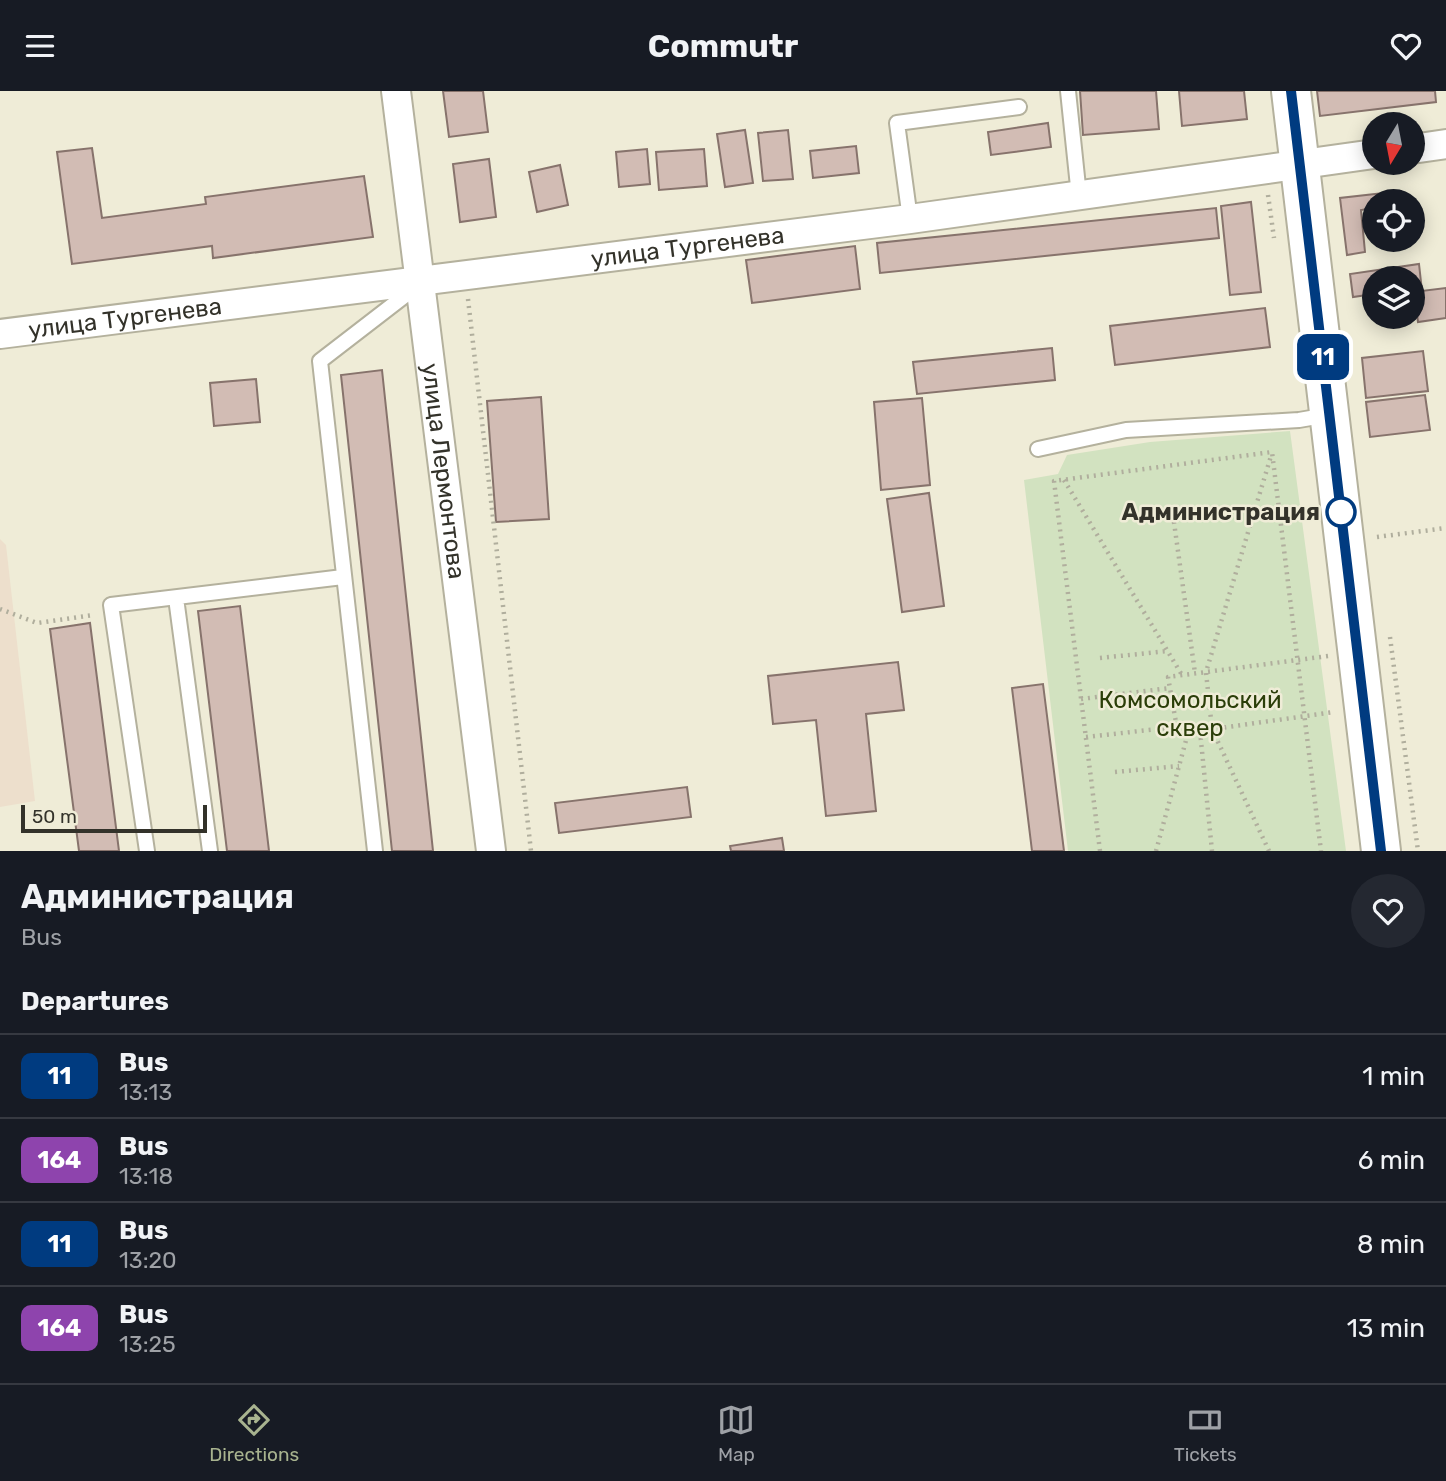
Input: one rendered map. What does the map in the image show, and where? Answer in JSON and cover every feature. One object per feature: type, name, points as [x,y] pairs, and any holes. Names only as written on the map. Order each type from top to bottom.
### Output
[{"type":"main road","points":[[1291,91],[1381,851]]},
{"type":"street","name":"улица Лермонтова","points":[[397,91],[491,851]]},
{"type":"street","points":[[1425,147],[1446,144]]},
{"type":"street","name":"улица Тургенева","points":[[0,334],[1079,197],[1362,156]]},
{"type":"lane","points":[[1068,91],[1079,197]]},
{"type":"lane","points":[[910,219],[897,123],[1019,107]]},
{"type":"lane","points":[[374,851],[320,361],[421,282]]},
{"type":"lane","points":[[1038,449],[1126,430],[1299,420],[1330,415]]},
{"type":"lane","points":[[147,851],[111,605],[343,577]]},
{"type":"lane","points":[[176,598],[210,851]]},
{"type":"path","points":[[465,276],[531,851]]},
{"type":"path","points":[[1100,851],[1054,481],[1272,452]]},
{"type":"path","points":[[1272,452],[1321,851]]},
{"type":"path","points":[[1269,851],[1212,729],[1206,672],[1272,452]]},
{"type":"path","points":[[1064,480],[1182,675]]},
{"type":"path","points":[[1172,508],[1195,673]]},
{"type":"path","points":[[1377,537],[1446,528]]},
{"type":"path","points":[[0,609],[37,623],[113,612]]},
{"type":"path","points":[[1100,658],[1168,651]]},
{"type":"path","points":[[1357,652],[1168,677],[1178,734],[1363,708]]},
{"type":"path","points":[[1081,699],[1170,688]]},
{"type":"path","points":[[1086,737],[1177,727]]},
{"type":"path","points":[[1200,731],[1212,851]]},
{"type":"path","points":[[1156,851],[1188,733]]},
{"type":"path","points":[[1115,772],[1179,766]]},
{"type":"shaded area","points":[[0,539],[6,545],[35,801],[0,807]]},
{"type":"green space","name":"Комсомольский сквер","points":[[1290,431],[1346,851],[1068,851],[1024,480],[1058,474],[1067,455],[1150,442]]},
{"type":"building","points":[[443,91],[483,91],[488,132],[449,137]]},
{"type":"building","points":[[1080,91],[1156,91],[1159,129],[1083,135]]},
{"type":"building","points":[[1179,91],[1244,91],[1247,119],[1182,126]]},
{"type":"building","points":[[1317,91],[1435,91],[1436,102],[1320,116]]},
{"type":"building","points":[[1048,123],[1051,147],[991,155],[988,132]]},
{"type":"building","points":[[745,130],[753,183],[725,187],[717,134]]},
{"type":"building","points":[[788,130],[793,179],[763,181],[758,133]]},
{"type":"building","points":[[856,146],[859,173],[813,178],[810,151]]},
{"type":"building","points":[[92,148],[102,218],[206,204],[205,197],[364,176],[373,237],[213,258],[212,246],[72,264],[57,152]]},
{"type":"building","points":[[647,149],[650,184],[619,187],[616,152]]},
{"type":"building","points":[[704,149],[707,186],[659,190],[656,152]]},
{"type":"building","points":[[489,159],[496,217],[460,222],[453,164]]},
{"type":"building","points":[[560,165],[568,205],[537,212],[529,172]]},
{"type":"building","points":[[1362,195],[1362,252],[1365,252],[1347,255],[1340,198]]},
{"type":"building","points":[[1251,202],[1261,292],[1230,295],[1221,206]]},
{"type":"building","points":[[1216,208],[1219,238],[880,273],[877,243]]},
{"type":"building","points":[[855,246],[860,289],[752,303],[746,260]]},
{"type":"building","points":[[1362,272],[1362,296],[1353,297],[1350,274]]},
{"type":"building","points":[[1446,288],[1446,318],[1425,321],[1425,291]]},
{"type":"building","points":[[1265,308],[1270,347],[1115,365],[1110,326]]},
{"type":"building","points":[[1052,348],[1055,380],[917,394],[913,362]]},
{"type":"building","points":[[1423,351],[1428,391],[1366,398],[1362,358]]},
{"type":"building","points":[[382,370],[433,851],[392,851],[341,375]]},
{"type":"building","points":[[256,379],[260,422],[214,426],[210,383]]},
{"type":"building","points":[[1425,395],[1430,430],[1370,437],[1366,402]]},
{"type":"building","points":[[541,397],[549,519],[496,522],[487,401]]},
{"type":"building","points":[[922,398],[930,485],[881,490],[874,402]]},
{"type":"building","points":[[929,493],[944,606],[902,612],[887,499]]},
{"type":"building","points":[[240,606],[269,851],[227,851],[198,611]]},
{"type":"building","points":[[90,623],[119,851],[79,851],[50,629]]},
{"type":"building","points":[[898,662],[904,710],[866,714],[876,811],[826,816],[816,720],[773,724],[768,676]]},
{"type":"building","points":[[1043,684],[1064,851],[1032,851],[1012,688]]},
{"type":"building","points":[[687,787],[691,817],[559,833],[555,803]]},
{"type":"building","points":[[782,838],[784,851],[731,851],[730,846]]},
{"type":"bus line","name":"11","points":[[1291,91],[1381,851]]},
{"type":"place","name":"Администрация","points":[[1341,512]]}]
